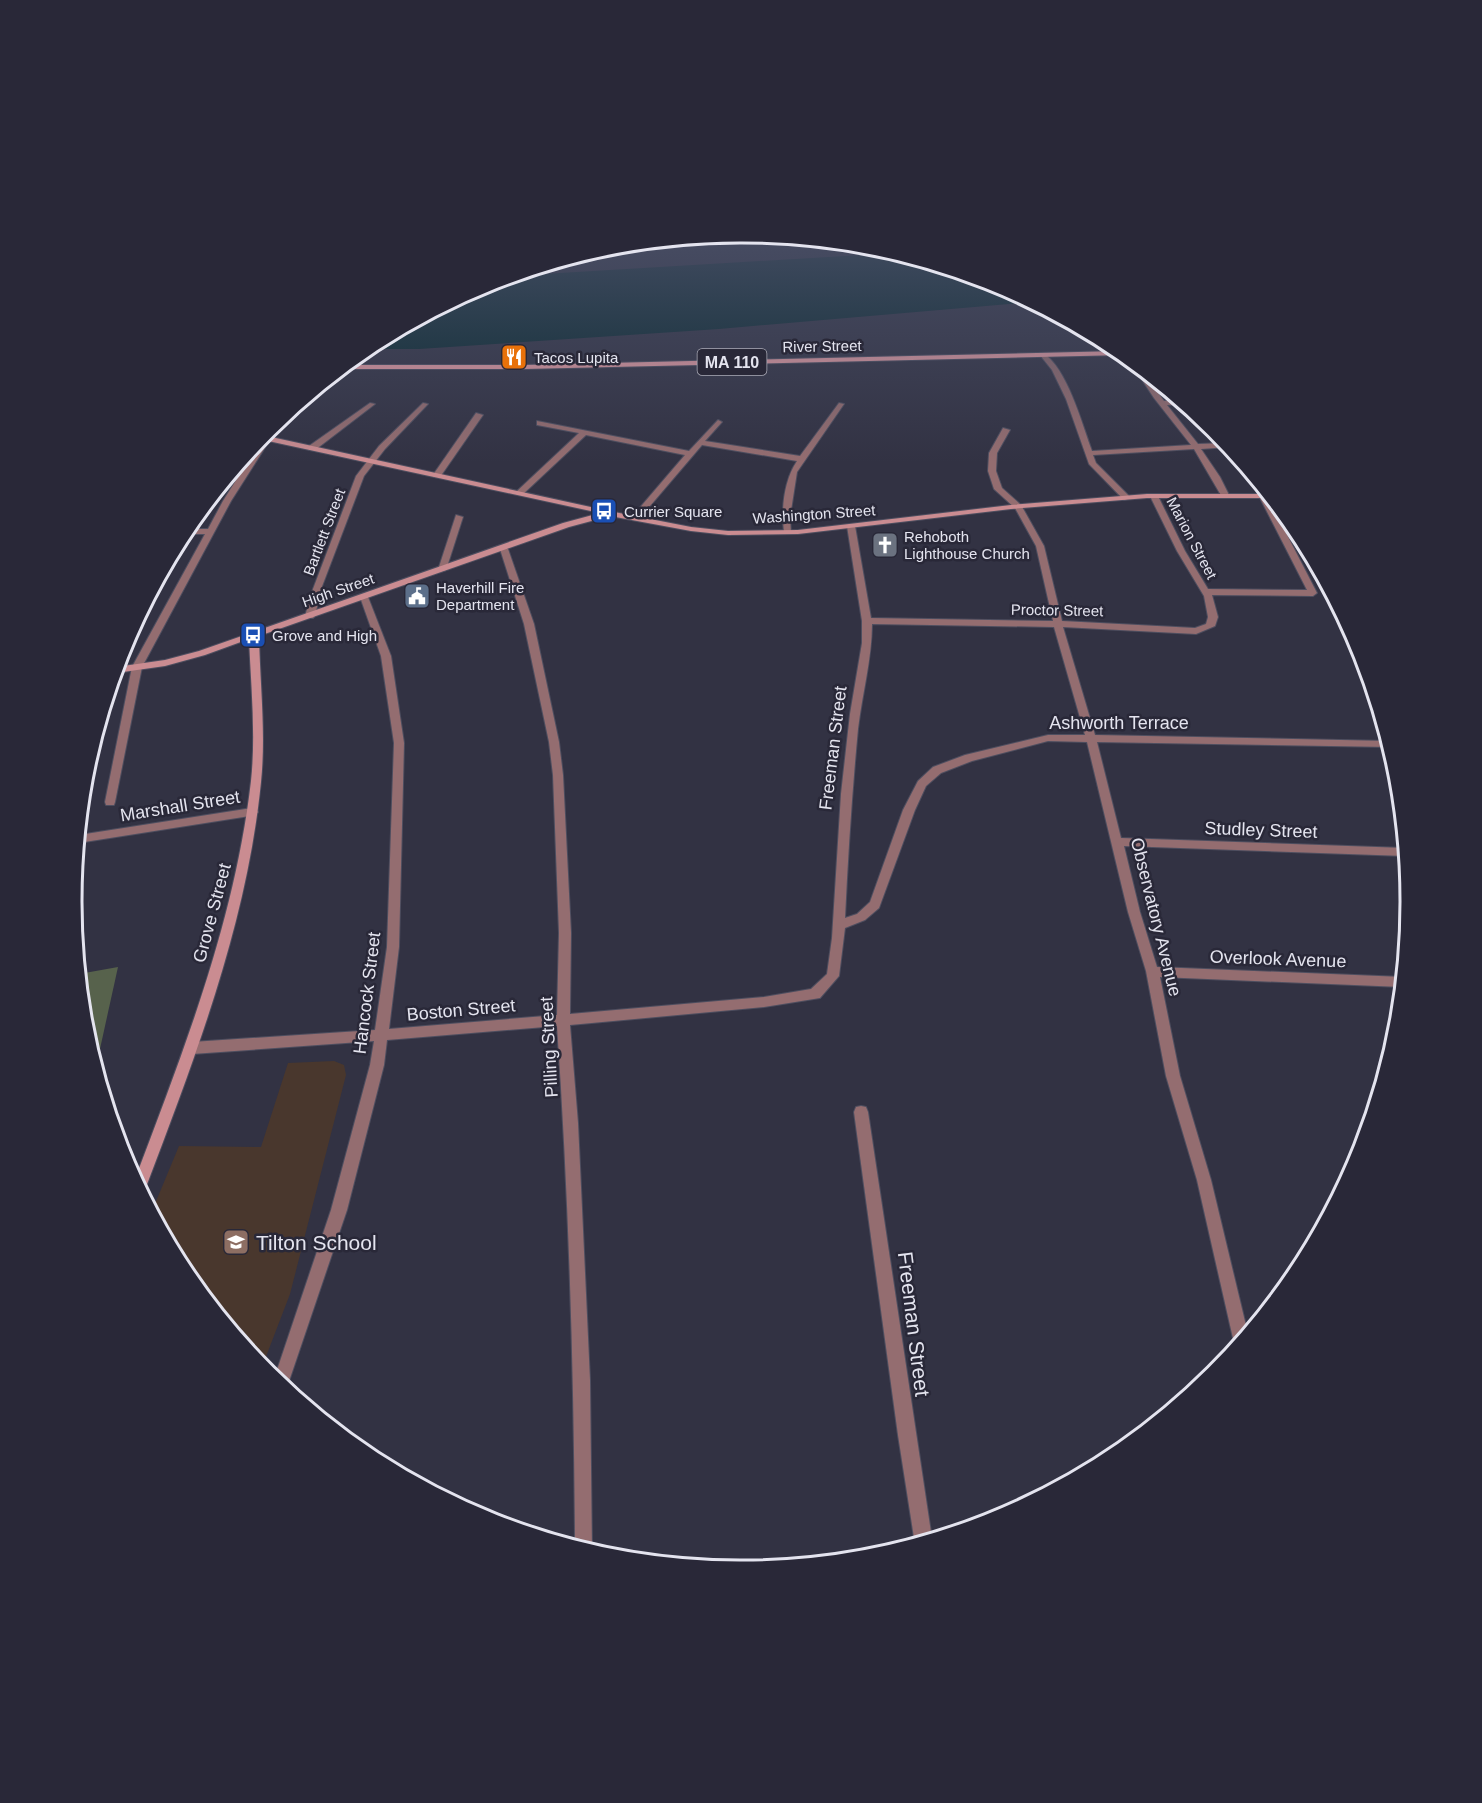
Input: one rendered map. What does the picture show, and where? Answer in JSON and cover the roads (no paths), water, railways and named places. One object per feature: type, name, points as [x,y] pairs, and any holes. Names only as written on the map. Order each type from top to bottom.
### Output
[{"type":"main road","name":"River Street","points":[[356,368],[550,366],[1106,353]]},
{"type":"street","points":[[1043,354],[1055,369],[1069,399],[1093,464],[1127,498]]},
{"type":"street","points":[[1151,386],[1210,466],[1225,495]]},
{"type":"street","points":[[1163,403],[1171,403]]},
{"type":"street","points":[[312,448],[372,404]]},
{"type":"street","points":[[369,460],[400,432],[425,404]]},
{"type":"street","points":[[788,532],[786,517],[793,472],[841,404]]},
{"type":"street","points":[[437,475],[479,415]]},
{"type":"street","points":[[635,518],[718,422]]},
{"type":"street","points":[[540,423],[691,454]]},
{"type":"street","name":"Observatory Avenue","points":[[1006,430],[993,453],[992,471],[998,489],[1018,507],[1040,546],[1058,624],[1091,738],[1116,842],[1152,972],[1173,1076],[1204,1180],[1239,1332]]},
{"type":"street","points":[[519,493],[584,433]]},
{"type":"street","name":"Washington Street","points":[[272,439],[609,513],[728,533],[788,532],[1018,507],[1154,496],[1259,496]]},
{"type":"street","points":[[701,443],[802,459]]},
{"type":"street","points":[[1088,453],[1216,445]]},
{"type":"street","name":"Bartlett Street","points":[[310,616],[316,589],[360,476],[369,460]]},
{"type":"street","points":[[110,802],[137,667],[247,465]]},
{"type":"street","name":"Marion Street","points":[[1154,496],[1180,551],[1206,592]]},
{"type":"street","name":"High Street","points":[[566,525],[586,508]]},
{"type":"street","name":"High Street","points":[[126,669],[185,658],[504,549],[566,525],[609,513]]},
{"type":"street","points":[[442,570],[459,517]]},
{"type":"street","points":[[1206,592],[1313,593],[1277,520]]},
{"type":"street","name":"Freeman Street","points":[[833,976],[839,925],[846,794],[855,714],[867,643],[867,621],[851,526]]},
{"type":"street","points":[[196,532],[211,531]]},
{"type":"street","name":"Pilling Street","points":[[504,549],[529,624],[558,775],[565,933],[563,1020],[571,1123],[582,1380],[584,1541]]},
{"type":"street","name":"Proctor Street","points":[[867,621],[1058,624],[1196,631],[1210,626],[1214,617],[1206,592]]},
{"type":"street","name":"Hancock Street","points":[[283,1375],[339,1210],[377,1065],[393,947],[399,743],[386,657],[364,597]]},
{"type":"street","name":"Grove Street","points":[[143,1177],[192,1048],[232,922],[242,881],[256,779],[258,719],[254,635]]},
{"type":"street","name":"Ashworth Terrace","points":[[839,925],[861,917],[875,905],[909,810],[922,784],[937,770],[969,758],[1048,738],[1380,744]]},
{"type":"street","name":"Marshall Street","points":[[86,838],[252,812]]},
{"type":"street","name":"Studley Street","points":[[1116,842],[1397,852]]},
{"type":"street","name":"Overlook Avenue","points":[[1152,972],[1395,982]]},
{"type":"street","name":"Boston Street","points":[[192,1048],[563,1020],[793,998],[814,994],[833,976]]},
{"type":"street","name":"Freeman Street","points":[[861,1112],[883,1254],[904,1429],[923,1534]]},
{"type":"place","name":"Tacos Lupita","points":[[514,357]]},
{"type":"place","name":"Currier Square","points":[[604,511]]},
{"type":"place","name":"Rehoboth Lighthouse Church","points":[[885,545]]},
{"type":"place","name":"Haverhill Fire Department","points":[[417,596]]},
{"type":"place","name":"Grove and High","points":[[253,635]]},
{"type":"place","name":"Tilton School","points":[[236,1242]]}]
